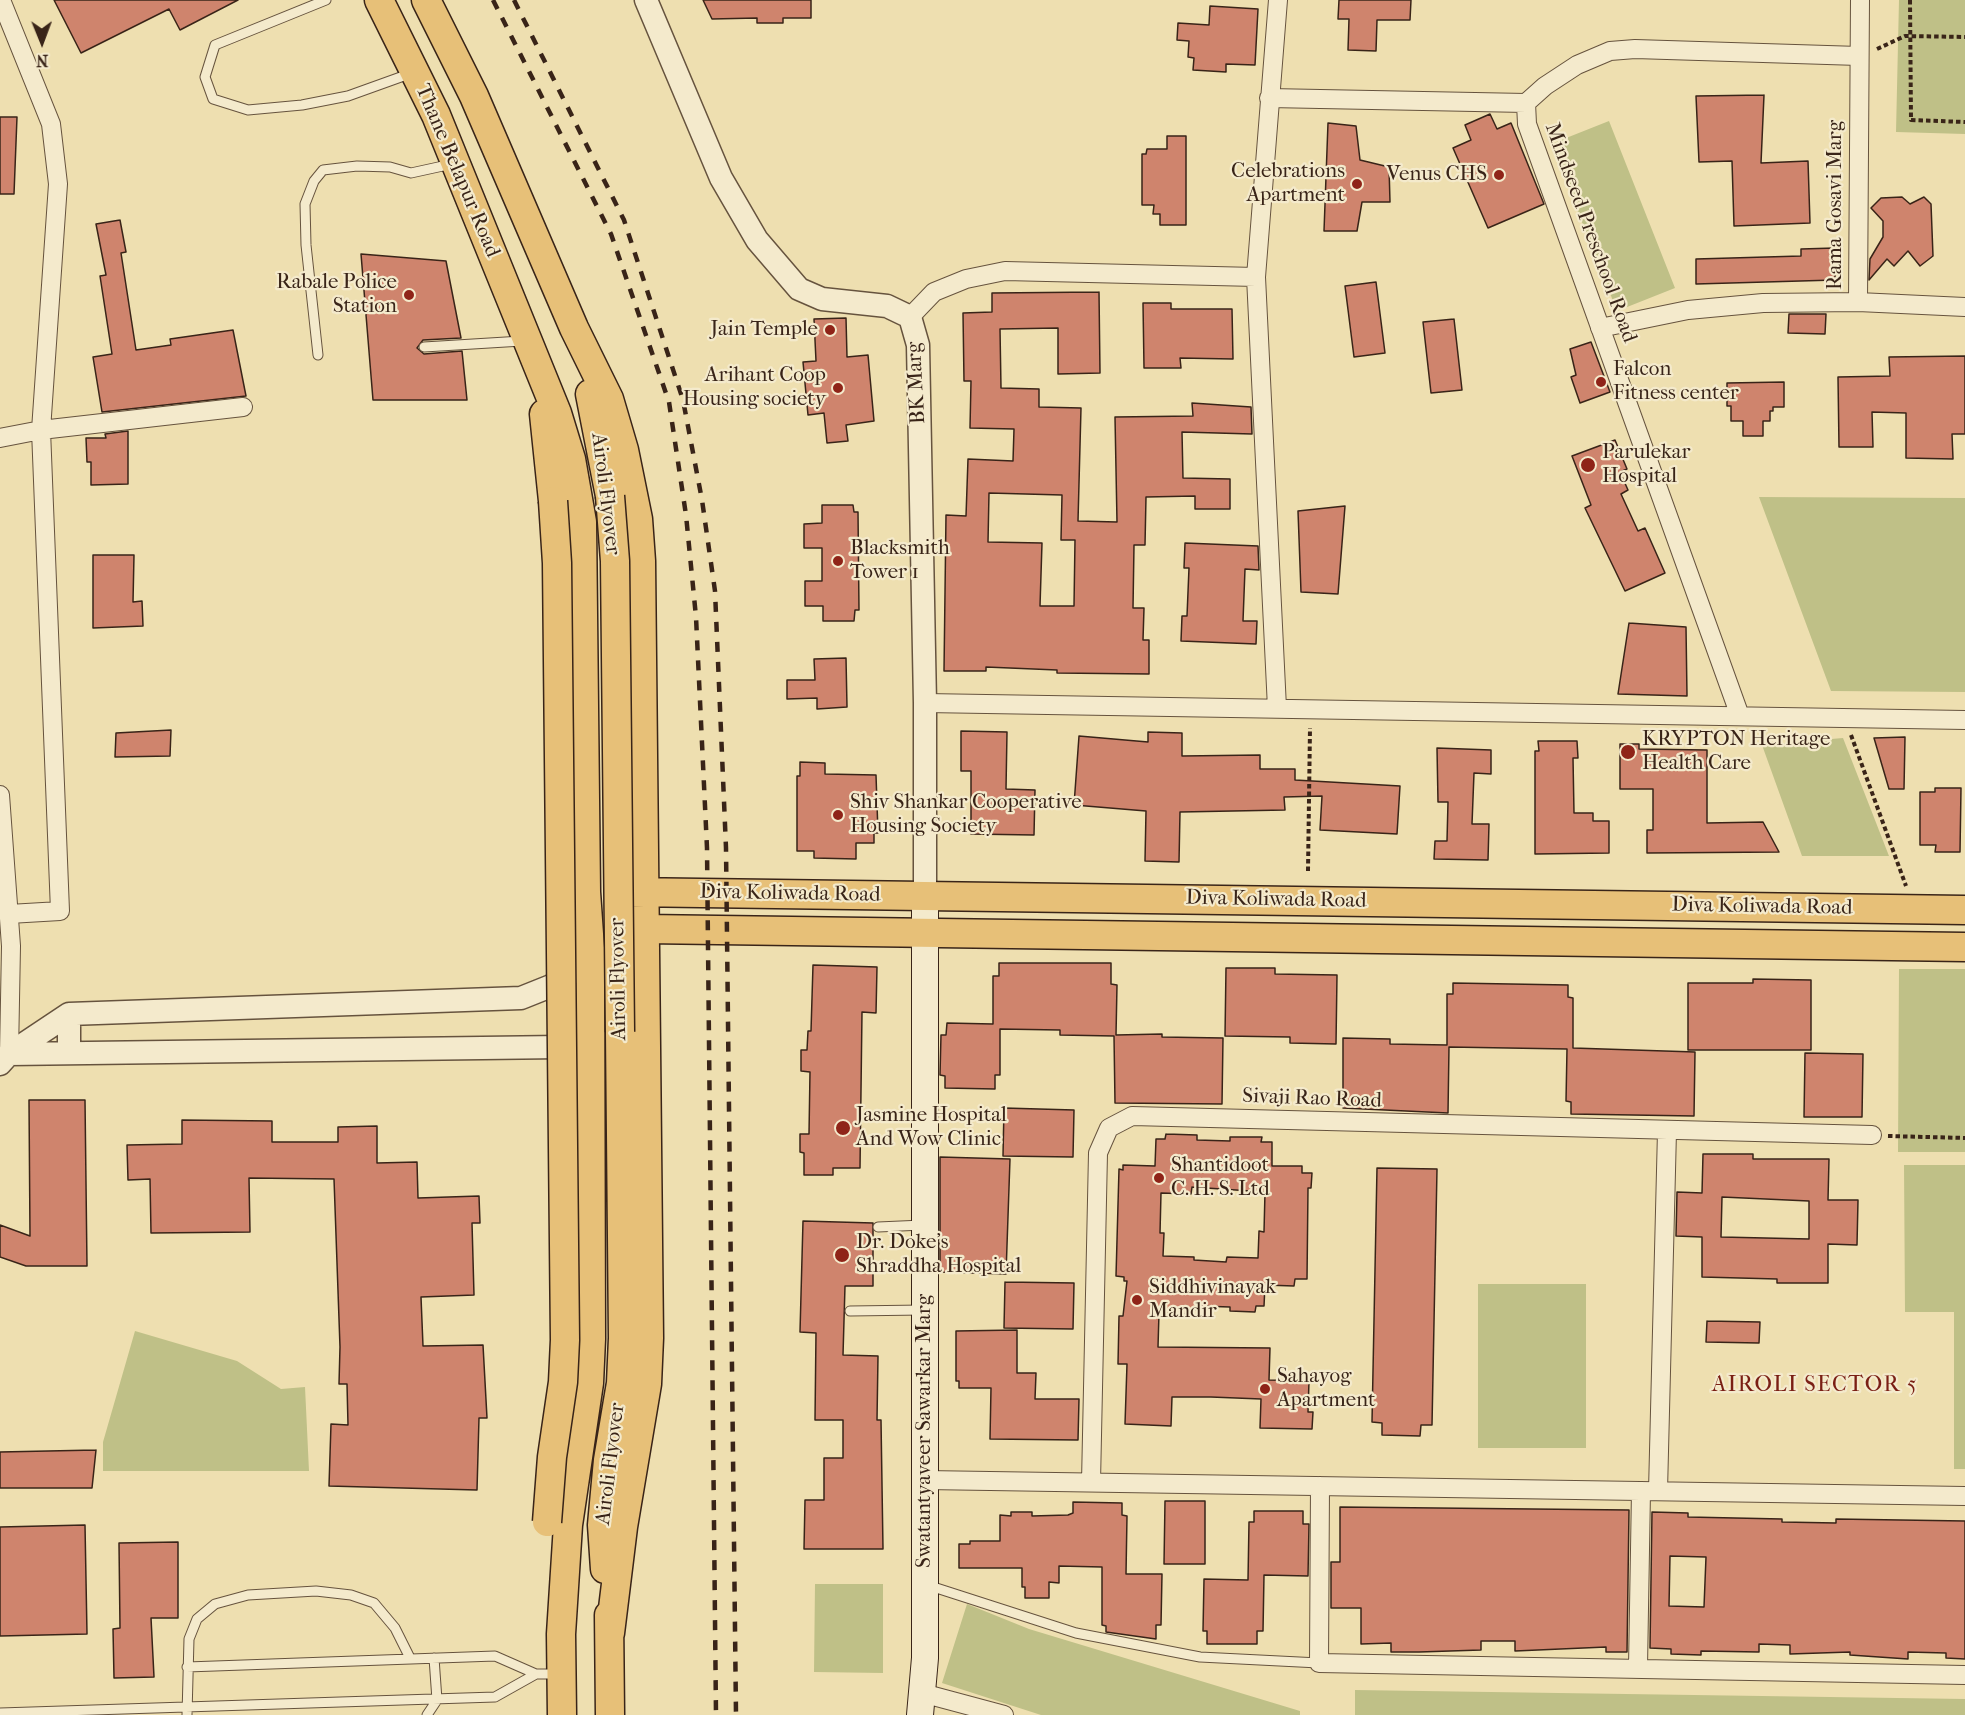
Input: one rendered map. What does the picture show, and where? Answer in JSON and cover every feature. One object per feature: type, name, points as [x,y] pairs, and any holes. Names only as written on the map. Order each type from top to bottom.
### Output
[{"type":"main road","name":"Thane Belapur Road","points":[[379,0],[456,163],[529,343]]},
{"type":"main road","name":"Thane Belapur Road","points":[[426,0],[478,106],[574,328]]},
{"type":"main road","name":"Airoli Flyover","points":[[574,328],[610,496],[615,561],[623,1338],[621,1383],[608,1460],[602,1525],[610,1633]]},
{"type":"main road","points":[[574,328],[609,399],[624,450],[638,519],[641,561],[647,1384],[623,1527],[610,1633],[610,1715]]},
{"type":"main road","points":[[529,343],[544,417],[557,563],[564,1340],[563,1382],[552,1457],[548,1522],[561,1634]]},
{"type":"main road","points":[[529,343],[557,413],[571,459],[582,522],[586,892],[590,948],[589,1383],[568,1525],[561,1634],[549,1674],[562,1715]]},
{"type":"main road","name":"Diva Koliwada Road","points":[[586,892],[1965,910]]},
{"type":"main road","name":"Swatantyaveer Sawarkar Marg","points":[[921,1704],[925,1658],[925,896]]},
{"type":"main road","name":"Diva Koliwada Road","points":[[590,948],[645,928],[1965,947]]},
{"type":"street","points":[[1,0],[51,123],[57,184],[41,430],[60,911],[9,914]]},
{"type":"street","name":"BK Marg","points":[[646,0],[721,178],[757,240],[799,289],[822,299],[887,306],[910,317],[918,345],[925,703],[925,896]]},
{"type":"street","points":[[1277,708],[1256,277],[1278,0]]},
{"type":"street","name":"Rama Gosavi Marg","points":[[1860,0],[1858,302],[1965,307]]},
{"type":"street","points":[[1269,98],[1526,103],[1545,86],[1577,65],[1610,51],[1635,49],[1859,56]]},
{"type":"street","name":"Mindseed Preschool Road","points":[[1526,103],[1527,124],[1740,716]]},
{"type":"street","points":[[910,317],[934,292],[966,279],[1005,271],[1256,277]]},
{"type":"street","points":[[1600,328],[1688,310],[1763,303],[1858,302]]},
{"type":"street","points":[[0,438],[41,430],[243,407]]},
{"type":"street","points":[[925,703],[1965,720]]},
{"type":"street","points":[[0,801],[11,946],[5,1059]]},
{"type":"street","points":[[5,1059],[69,1014],[521,998],[551,986],[573,972],[590,948]]},
{"type":"street","points":[[69,1014],[69,1053]]},
{"type":"street","points":[[5,1059],[69,1053],[561,1047]]},
{"type":"street","name":"Sivaji Rao Road","points":[[1091,1482],[1098,1153],[1109,1128],[1132,1116],[1872,1135]]},
{"type":"street","points":[[1638,1667],[1650,1491],[1667,1131]]},
{"type":"street","points":[[925,1479],[1965,1496]]},
{"type":"street","points":[[1320,1486],[1319,1663],[1638,1667],[1965,1675]]},
{"type":"street","points":[[921,1704],[1004,1715]]},
{"type":"lane","points":[[326,0],[215,45],[205,77],[213,99],[248,110],[302,105],[348,96],[414,72]]},
{"type":"lane","points":[[318,355],[306,245],[305,204],[314,182],[322,171],[368,166],[390,167],[411,173],[456,163]]},
{"type":"lane","points":[[424,347],[529,343]]},
{"type":"lane","points":[[878,1227],[925,1225]]},
{"type":"lane","points":[[850,1311],[925,1310]]},
{"type":"lane","points":[[925,1585],[1076,1633],[1200,1657],[1319,1663]]},
{"type":"lane","points":[[187,1711],[189,1639],[197,1619],[215,1604],[248,1595],[315,1591],[351,1595],[374,1603],[395,1628],[410,1659]]},
{"type":"lane","points":[[187,1667],[495,1656],[549,1674]]},
{"type":"lane","points":[[427,1715],[437,1700],[434,1658]]},
{"type":"lane","points":[[0,1713],[187,1711],[495,1697],[549,1674]]},
{"type":"path","points":[[1910,0],[1911,120],[1965,122]]},
{"type":"path","points":[[1859,56],[1910,36],[1965,37]]},
{"type":"path","points":[[1308,871],[1310,709]]},
{"type":"path","points":[[1844,718],[1915,909]]},
{"type":"path","points":[[1872,1135],[1965,1138]]},
{"type":"green space","points":[[1899,0],[1965,0],[1965,134],[1896,132]]},
{"type":"green space","points":[[1609,121],[1675,288],[1617,311],[1551,144]]},
{"type":"green space","points":[[1759,497],[1965,498],[1965,692],[1831,691]]},
{"type":"green space","points":[[1843,738],[1889,856],[1802,856],[1762,745]]},
{"type":"green space","points":[[1899,969],[1965,969],[1965,1152],[1898,1152]]},
{"type":"green space","points":[[1904,1165],[1965,1165],[1965,1469],[1954,1469],[1954,1312],[1905,1312]]},
{"type":"green space","points":[[1478,1284],[1586,1284],[1586,1448],[1478,1448]]},
{"type":"green space","points":[[135,1331],[237,1361],[281,1389],[305,1387],[309,1471],[103,1471],[103,1442]]},
{"type":"green space","points":[[815,1584],[883,1584],[883,1673],[814,1672]]},
{"type":"green space","points":[[967,1604],[1029,1629],[1300,1711],[1300,1715],[1041,1715],[942,1683]]},
{"type":"green space","points":[[1355,1690],[1965,1699],[1965,1715],[1355,1715]]},
{"type":"building","points":[[54,0],[238,0],[180,30],[169,9],[81,53]]},
{"type":"building","points":[[703,0],[811,0],[811,18],[783,18],[783,23],[757,23],[757,18],[712,19]]},
{"type":"building","points":[[1339,0],[1411,0],[1410,20],[1377,20],[1376,51],[1348,50],[1349,19],[1338,19]]},
{"type":"building","points":[[1210,6],[1258,9],[1255,65],[1226,64],[1226,72],[1193,70],[1194,58],[1188,57],[1189,41],[1177,40],[1178,23],[1209,25]]},
{"type":"building","points":[[1764,95],[1761,163],[1808,161],[1810,223],[1734,226],[1732,161],[1699,162],[1696,96]]},
{"type":"building","name":"Venus CHS","points":[[1490,114],[1497,129],[1511,123],[1544,204],[1488,228],[1453,148],[1471,140],[1465,125]]},
{"type":"building","points":[[0,117],[17,117],[14,194],[0,194]]},
{"type":"building","name":"Celebrations Apartment","points":[[1328,123],[1356,126],[1360,160],[1389,167],[1390,202],[1362,202],[1357,231],[1324,231]]},
{"type":"building","points":[[1167,136],[1186,136],[1186,225],[1160,225],[1160,214],[1153,214],[1154,205],[1142,205],[1142,154],[1146,154],[1147,149],[1167,149]]},
{"type":"building","points":[[1902,197],[1910,204],[1924,197],[1931,204],[1933,256],[1920,266],[1908,251],[1894,266],[1887,259],[1869,280],[1870,259],[1883,237],[1883,221],[1871,208],[1881,198]]},
{"type":"building","points":[[120,220],[126,252],[121,253],[136,350],[171,345],[170,339],[233,330],[246,396],[102,412],[93,357],[112,354],[100,276],[106,275],[96,224]]},
{"type":"building","points":[[1835,248],[1835,280],[1696,284],[1696,259],[1801,256],[1801,249]]},
{"type":"building","name":"Rabale Police Station","points":[[361,254],[446,261],[461,338],[423,340],[417,348],[424,354],[462,351],[467,400],[373,400]]},
{"type":"building","points":[[1376,282],[1385,353],[1354,357],[1345,286]]},
{"type":"building","points":[[1099,292],[1100,373],[1058,374],[1058,328],[1000,329],[1001,388],[1039,389],[1039,407],[1081,408],[1078,521],[1117,522],[1115,417],[1193,416],[1192,403],[1251,407],[1252,434],[1182,432],[1183,478],[1230,479],[1230,509],[1195,509],[1195,496],[1146,497],[1145,545],[1134,545],[1133,608],[1144,608],[1143,640],[1149,640],[1149,674],[1057,673],[1057,670],[986,667],[986,671],[944,671],[946,515],[966,516],[968,459],[1013,461],[1014,429],[970,428],[971,381],[964,381],[963,313],[992,312],[992,293]],"holes":[[[989,493],[1062,495],[1061,540],[1075,540],[1074,606],[1040,606],[1042,543],[988,542]]]},
{"type":"building","points":[[1143,303],[1171,303],[1171,309],[1232,309],[1233,359],[1180,358],[1181,368],[1144,368]]},
{"type":"building","points":[[1789,314],[1826,314],[1825,334],[1788,333]]},
{"type":"building","name":"Arihant Coop Housing society","points":[[846,318],[847,357],[868,355],[874,421],[846,425],[848,441],[827,443],[824,413],[808,415],[803,362],[816,361],[814,319]]},
{"type":"building","points":[[1454,319],[1462,390],[1431,393],[1423,322]]},
{"type":"building","points":[[1591,342],[1610,392],[1580,403],[1571,377],[1576,375],[1570,349]]},
{"type":"building","points":[[1965,356],[1965,434],[1952,434],[1953,459],[1906,458],[1906,413],[1872,412],[1873,447],[1839,447],[1838,377],[1890,376],[1889,357]]},
{"type":"building","points":[[1784,382],[1784,407],[1773,407],[1773,411],[1770,411],[1770,421],[1763,421],[1763,436],[1743,436],[1743,421],[1731,421],[1731,406],[1727,406],[1727,383]]},
{"type":"building","points":[[128,431],[128,484],[91,485],[91,462],[87,462],[86,438],[106,438],[105,434]]},
{"type":"building","points":[[1615,440],[1627,469],[1620,472],[1628,490],[1621,494],[1638,531],[1645,528],[1665,573],[1625,591],[1585,508],[1591,505],[1572,456]]},
{"type":"building","name":"Blacksmith Tower 1","points":[[822,505],[853,505],[854,512],[858,512],[859,610],[855,610],[854,621],[823,621],[823,606],[805,606],[805,581],[822,581],[822,548],[804,548],[804,524],[822,523]]},
{"type":"building","points":[[1345,506],[1338,594],[1301,592],[1298,511]]},
{"type":"building","points":[[1185,543],[1258,546],[1259,570],[1245,569],[1243,621],[1257,621],[1256,644],[1181,641],[1182,616],[1187,616],[1189,568],[1184,568]]},
{"type":"building","points":[[93,555],[134,555],[133,602],[142,601],[143,626],[93,628]]},
{"type":"building","points":[[1629,623],[1686,627],[1687,696],[1618,694]]},
{"type":"building","points":[[846,658],[847,707],[817,709],[817,698],[787,699],[787,680],[815,680],[814,659]]},
{"type":"building","points":[[171,730],[170,756],[115,757],[116,733]]},
{"type":"building","points":[[961,731],[1007,732],[1006,789],[1035,790],[1034,835],[971,834],[971,771],[961,771]]},
{"type":"building","points":[[1148,732],[1182,733],[1182,756],[1260,755],[1260,769],[1295,769],[1295,780],[1400,786],[1397,834],[1320,830],[1322,796],[1284,797],[1285,810],[1180,812],[1179,862],[1145,861],[1146,811],[1074,805],[1079,736],[1148,742]]},
{"type":"building","points":[[1905,737],[1904,789],[1889,789],[1874,738]]},
{"type":"building","points":[[1538,741],[1577,741],[1578,758],[1573,758],[1574,813],[1593,813],[1593,821],[1609,821],[1609,853],[1535,854],[1535,751],[1539,751]]},
{"type":"building","points":[[1620,744],[1639,744],[1639,749],[1707,750],[1707,823],[1763,822],[1779,852],[1647,853],[1647,830],[1653,830],[1653,789],[1620,789]]},
{"type":"building","points":[[1437,748],[1491,750],[1491,774],[1474,773],[1472,824],[1489,824],[1488,860],[1434,859],[1435,841],[1447,841],[1448,802],[1438,802]]},
{"type":"building","name":"Shiv Shankar Cooperative Housing Society","points":[[800,762],[825,763],[825,774],[876,775],[878,833],[874,833],[874,843],[856,843],[856,859],[814,858],[814,851],[797,851],[797,776],[800,776]]},
{"type":"building","points":[[1935,788],[1961,788],[1960,852],[1935,852],[1936,845],[1920,845],[1920,792],[1935,792]]},
{"type":"building","points":[[999,963],[1111,963],[1111,984],[1117,985],[1116,1035],[1162,1034],[1162,1037],[1223,1038],[1222,1104],[1115,1103],[1114,1036],[1060,1035],[1060,1030],[1000,1029],[1000,1075],[995,1075],[995,1089],[945,1088],[945,1076],[940,1075],[941,1035],[946,1035],[947,1023],[993,1024],[993,976],[999,976]]},
{"type":"building","points":[[813,965],[877,967],[876,1013],[862,1012],[860,1168],[833,1168],[833,1175],[804,1175],[804,1153],[800,1152],[800,1134],[809,1134],[810,1072],[801,1071],[801,1050],[807,1050],[808,1031],[811,1031]]},
{"type":"building","points":[[1226,968],[1275,968],[1275,974],[1337,975],[1336,1044],[1290,1043],[1290,1037],[1225,1036]]},
{"type":"building","points":[[1753,979],[1811,980],[1811,1050],[1688,1050],[1688,983],[1753,983]]},
{"type":"building","points":[[1453,983],[1568,985],[1568,997],[1573,998],[1573,1048],[1695,1052],[1694,1116],[1571,1114],[1571,1102],[1566,1101],[1567,1049],[1449,1047],[1448,1113],[1343,1108],[1343,1038],[1390,1039],[1390,1044],[1447,1045],[1447,994],[1453,994]]},
{"type":"building","points":[[1805,1053],[1863,1054],[1862,1117],[1804,1117]]},
{"type":"building","points":[[29,1100],[85,1100],[87,1266],[26,1266],[0,1257],[0,1225],[30,1236]]},
{"type":"building","points":[[1004,1108],[1074,1110],[1073,1157],[1003,1156]]},
{"type":"building","points":[[182,1120],[272,1121],[272,1142],[338,1142],[338,1127],[377,1126],[377,1163],[417,1162],[418,1198],[479,1196],[480,1223],[472,1223],[474,1295],[421,1297],[423,1346],[483,1345],[487,1418],[479,1418],[477,1490],[329,1486],[331,1424],[348,1425],[347,1384],[339,1384],[340,1347],[334,1179],[249,1178],[250,1232],[151,1233],[150,1179],[128,1180],[127,1145],[182,1144]]},
{"type":"building","points":[[1166,1134],[1197,1135],[1197,1140],[1230,1141],[1230,1137],[1262,1137],[1261,1142],[1272,1142],[1272,1166],[1302,1166],[1302,1173],[1312,1173],[1311,1188],[1308,1188],[1307,1279],[1295,1279],[1294,1286],[1265,1285],[1264,1306],[1256,1306],[1255,1312],[1230,1311],[1230,1307],[1200,1306],[1200,1310],[1190,1309],[1190,1314],[1159,1313],[1158,1347],[1270,1348],[1269,1380],[1309,1381],[1308,1412],[1313,1412],[1312,1429],[1260,1428],[1261,1399],[1211,1397],[1172,1397],[1171,1426],[1125,1424],[1127,1364],[1118,1364],[1119,1316],[1123,1316],[1127,1281],[1124,1281],[1124,1277],[1116,1276],[1119,1169],[1123,1170],[1123,1165],[1155,1166],[1156,1139],[1165,1139]],"holes":[[[1192,1187],[1265,1192],[1264,1232],[1259,1231],[1258,1258],[1227,1257],[1226,1262],[1194,1260],[1194,1257],[1163,1256],[1164,1233],[1160,1233],[1161,1193],[1191,1194]]]},
{"type":"building","points":[[1703,1154],[1753,1154],[1753,1159],[1829,1159],[1828,1200],[1858,1200],[1857,1245],[1828,1244],[1828,1283],[1777,1283],[1777,1279],[1702,1277],[1702,1237],[1676,1236],[1677,1192],[1702,1193]],"holes":[[[1722,1197],[1809,1201],[1809,1239],[1721,1237]]]},
{"type":"building","points":[[940,1157],[1010,1159],[1006,1274],[940,1272]]},
{"type":"building","points":[[1377,1168],[1437,1169],[1432,1425],[1421,1425],[1420,1436],[1382,1435],[1382,1423],[1372,1422]]},
{"type":"building","points":[[803,1221],[873,1223],[873,1286],[845,1286],[843,1355],[878,1356],[877,1420],[881,1420],[883,1549],[804,1549],[805,1500],[824,1500],[824,1458],[843,1458],[843,1420],[815,1420],[816,1333],[800,1332]]},
{"type":"building","points":[[1005,1282],[1074,1283],[1073,1329],[1004,1328]]},
{"type":"building","points":[[1707,1321],[1760,1322],[1759,1343],[1706,1342]]},
{"type":"building","points":[[1017,1330],[1017,1373],[1036,1373],[1035,1399],[1079,1399],[1078,1440],[990,1439],[991,1388],[959,1388],[959,1381],[956,1381],[956,1331]]},
{"type":"building","points":[[96,1450],[92,1488],[0,1488],[0,1452]]},
{"type":"building","points":[[1165,1501],[1205,1501],[1205,1564],[1164,1564]]},
{"type":"building","points":[[1073,1502],[1122,1503],[1122,1515],[1127,1516],[1126,1574],[1162,1574],[1161,1625],[1156,1625],[1156,1639],[1106,1632],[1106,1626],[1102,1625],[1102,1567],[1059,1566],[1059,1583],[1049,1582],[1049,1598],[1025,1598],[1025,1587],[1022,1587],[1022,1568],[959,1568],[959,1544],[970,1544],[970,1541],[1000,1541],[1000,1515],[1011,1516],[1011,1512],[1032,1512],[1032,1516],[1068,1515],[1073,1513]]},
{"type":"building","points":[[1340,1507],[1629,1510],[1627,1652],[1606,1652],[1606,1647],[1515,1651],[1515,1641],[1481,1641],[1481,1650],[1419,1652],[1391,1652],[1391,1643],[1361,1644],[1361,1608],[1331,1608],[1331,1562],[1340,1562]]},
{"type":"building","points":[[1254,1511],[1303,1511],[1303,1524],[1309,1524],[1308,1576],[1264,1575],[1263,1631],[1257,1631],[1257,1644],[1207,1644],[1207,1631],[1203,1631],[1204,1579],[1248,1580],[1249,1522],[1254,1522]]},
{"type":"building","points":[[1652,1512],[1688,1513],[1688,1517],[1782,1519],[1782,1522],[1836,1523],[1836,1519],[1965,1521],[1965,1659],[1946,1658],[1946,1653],[1908,1652],[1908,1659],[1850,1655],[1850,1652],[1790,1654],[1790,1645],[1759,1644],[1759,1652],[1701,1651],[1701,1655],[1671,1654],[1671,1649],[1650,1648]],"holes":[[[1670,1556],[1706,1557],[1704,1607],[1669,1606]]]},
{"type":"building","points":[[85,1525],[87,1634],[0,1636],[0,1527]]},
{"type":"building","points":[[178,1542],[178,1618],[151,1618],[154,1677],[114,1678],[113,1629],[120,1628],[119,1543]]},
{"type":"railway","points":[[493,0],[611,234],[669,402],[686,515],[696,617],[707,848],[716,1715]]},
{"type":"railway","points":[[514,0],[624,220],[683,400],[702,500],[715,591],[726,848],[736,1715]]},
{"type":"place","name":"Venus CHS","points":[[1499,175]]},
{"type":"place","name":"Celebrations Apartment","points":[[1357,184]]},
{"type":"place","name":"Rabale Police Station","points":[[409,295]]},
{"type":"place","name":"Jain Temple","points":[[830,330]]},
{"type":"place","name":"Falcon Fitness center","points":[[1601,382]]},
{"type":"place","name":"Arihant Coop Housing society","points":[[838,388]]},
{"type":"place","name":"Parulekar Hospital","points":[[1588,465]]},
{"type":"place","name":"Blacksmith Tower 1","points":[[838,561]]},
{"type":"place","name":"KRYPTON Heritage Health Care","points":[[1628,752]]},
{"type":"place","name":"Shiv Shankar Cooperative Housing Society","points":[[838,815]]},
{"type":"place","name":"Jasmine Hospital And Wow Clinic","points":[[843,1128]]},
{"type":"place","name":"Shantidoot C. H. S. Ltd","points":[[1159,1178]]},
{"type":"place","name":"Dr. Doke's Shraddha Hospital","points":[[842,1255]]},
{"type":"place","name":"Siddhivinayak Mandir","points":[[1137,1300]]},
{"type":"place","name":"Sahayog Apartment","points":[[1265,1389]]},
{"type":"district","name":"AIROLI SECTOR 5","points":[[1815,1386]]}]
